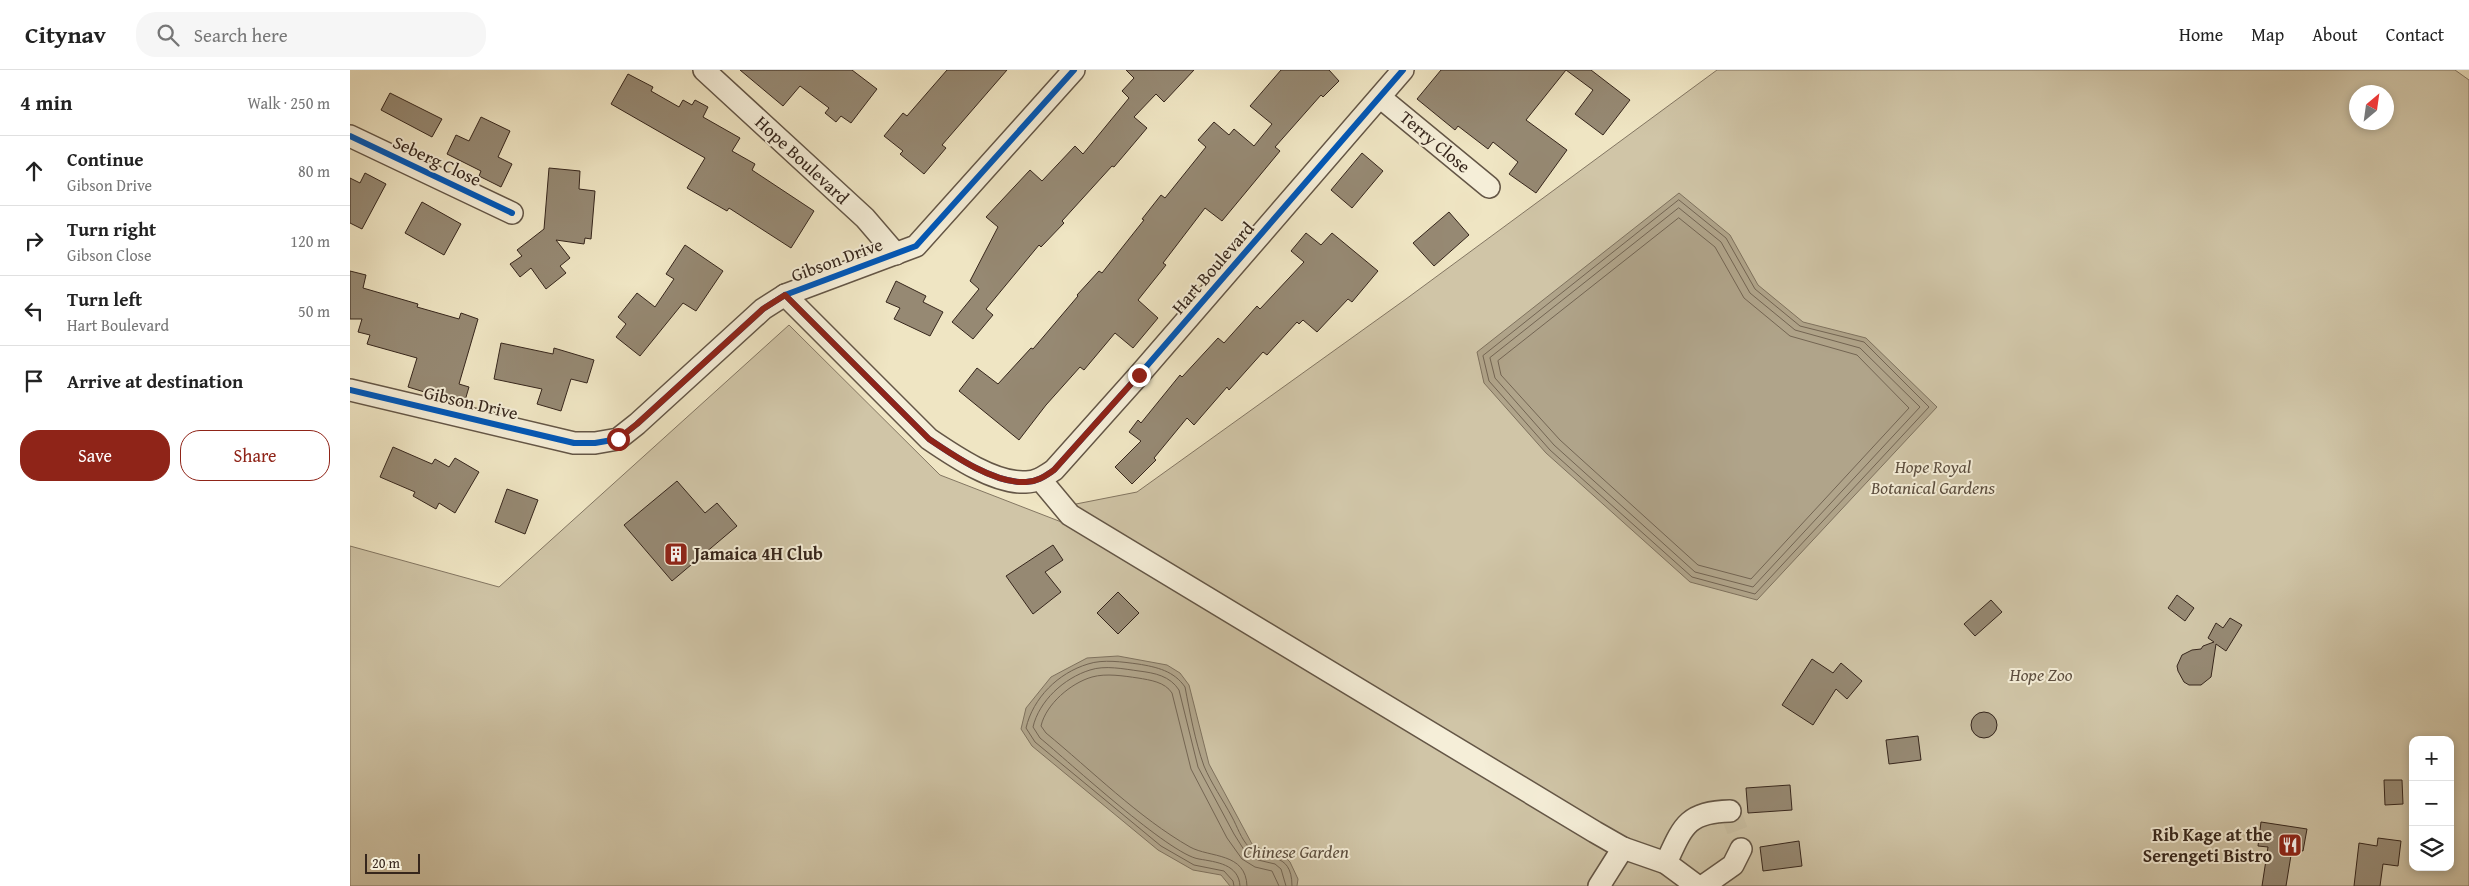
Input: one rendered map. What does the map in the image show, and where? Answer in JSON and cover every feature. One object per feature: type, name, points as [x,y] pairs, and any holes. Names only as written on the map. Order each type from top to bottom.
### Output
[{"type":"street","name":"Hope Boulevard","points":[[704,70],[865,218],[896,254]]},
{"type":"street","name":"Gibson Drive","points":[[350,390],[574,443],[595,443],[618,439],[637,424],[763,309],[785,295],[916,246],[1074,70]]},
{"type":"street","name":"Hart Boulevard","points":[[1040,480],[1054,470],[1133,382],[1381,98],[1403,70]]},
{"type":"street","name":"Terry Close","points":[[1381,98],[1488,187]]},
{"type":"street","name":"Seberg Close","points":[[350,136],[512,213]]},
{"type":"street","points":[[785,295],[929,439],[956,458],[1011,481],[1027,482],[1040,480],[1070,515],[1624,848],[1666,863],[1698,886]]},
{"type":"street","points":[[1666,863],[1677,839],[1690,819],[1710,811],[1730,811]]},
{"type":"street","points":[[1599,886],[1624,848]]},
{"type":"street","points":[[1703,886],[1733,865],[1740,849]]},
{"type":"green space","name":"Hope Royal Botanical Gardens","points":[[1717,70],[2455,70],[2469,80],[2469,886],[350,886],[350,546],[499,587],[789,325],[940,475],[1064,523],[1076,504],[1137,492],[1406,299]]},
{"type":"water","points":[[1679,193],[1730,235],[1758,285],[1803,322],[1866,338],[1937,407],[1757,600],[1690,582],[1546,453],[1484,383],[1477,352]]},
{"type":"water","points":[[1118,656],[1167,665],[1180,673],[1189,685],[1209,764],[1252,844],[1263,850],[1280,852],[1290,862],[1298,879],[1297,886],[1230,886],[1221,875],[1193,870],[1158,850],[1032,746],[1021,729],[1026,708],[1051,677],[1087,658]]},
{"type":"building","points":[[740,70],[852,70],[877,89],[851,123],[841,116],[836,122],[825,113],[829,108],[800,86],[783,106]]},
{"type":"building","points":[[947,70],[1007,70],[942,145],[946,148],[924,174],[900,154],[903,151],[884,136],[903,113],[907,116]]},
{"type":"building","points":[[1126,70],[1194,70],[1164,102],[1156,94],[1134,117],[1147,128],[1114,167],[1112,166],[1062,221],[1064,223],[1041,247],[1039,245],[986,309],[993,315],[973,339],[952,322],[979,289],[970,281],[998,227],[986,217],[1030,170],[1042,181],[1075,146],[1083,154],[1129,98],[1122,91],[1134,78]]},
{"type":"building","points":[[1281,70],[1329,70],[1339,81],[1323,97],[1321,95],[1275,147],[1280,151],[1222,221],[1205,208],[1163,263],[1166,265],[1138,300],[1158,318],[1133,348],[1115,333],[1084,370],[1080,367],[1046,405],[1019,440],[959,391],[977,368],[998,384],[1031,348],[1033,349],[1077,295],[1099,271],[1102,273],[1144,220],[1142,219],[1161,195],[1165,198],[1206,147],[1198,140],[1214,122],[1229,135],[1234,129],[1254,146],[1272,124],[1250,106]]},
{"type":"building","points":[[1441,70],[1566,70],[1526,120],[1567,150],[1536,193],[1509,174],[1518,162],[1493,142],[1488,149],[1458,126],[1455,130],[1417,99]]},
{"type":"building","points":[[1566,70],[1591,70],[1630,100],[1603,135],[1575,114],[1593,90]]},
{"type":"building","points":[[628,74],[653,87],[651,91],[679,107],[683,100],[692,105],[695,100],[708,107],[703,117],[740,138],[732,151],[755,164],[752,170],[814,211],[791,248],[729,208],[727,211],[687,188],[705,158],[611,104]]},
{"type":"building","points":[[390,93],[442,119],[432,137],[381,110]]},
{"type":"building","points":[[481,117],[510,131],[498,157],[512,164],[501,187],[479,176],[481,171],[447,154],[456,135],[469,141]]},
{"type":"building","points":[[1362,153],[1383,171],[1352,208],[1331,190]]},
{"type":"building","points":[[549,168],[580,171],[579,189],[595,191],[591,239],[585,238],[584,244],[556,240],[570,258],[560,266],[566,273],[546,289],[531,268],[520,277],[510,264],[522,256],[517,250],[544,229]]},
{"type":"building","points":[[365,173],[386,184],[362,229],[350,223],[350,178],[360,183]]},
{"type":"building","points":[[422,202],[461,224],[444,255],[405,233]]},
{"type":"building","points":[[1449,212],[1469,235],[1434,266],[1413,243]]},
{"type":"building","points":[[1306,233],[1321,245],[1332,233],[1378,271],[1352,302],[1348,299],[1317,332],[1303,320],[1299,324],[1297,322],[1267,355],[1263,352],[1229,390],[1227,387],[1194,425],[1187,418],[1154,458],[1156,460],[1132,484],[1115,467],[1141,441],[1129,432],[1138,420],[1141,423],[1180,375],[1182,377],[1218,338],[1224,343],[1257,306],[1260,309],[1304,262],[1291,251]]},
{"type":"building","points":[[685,245],[723,271],[696,311],[683,303],[640,356],[616,337],[626,324],[618,317],[637,293],[655,307],[674,279],[666,274]]},
{"type":"building","points":[[350,271],[366,275],[363,288],[418,304],[417,307],[459,319],[461,313],[478,319],[459,384],[469,387],[464,404],[408,387],[417,358],[367,344],[370,335],[358,332],[362,319],[350,319]]},
{"type":"building","points":[[896,281],[926,296],[923,302],[943,312],[930,336],[894,319],[900,308],[886,302]]},
{"type":"building","points":[[501,343],[553,354],[554,348],[594,360],[587,383],[571,379],[561,411],[537,404],[542,389],[494,379]]},
{"type":"building","points":[[393,447],[432,464],[435,459],[449,467],[455,458],[479,472],[455,513],[439,503],[436,509],[413,496],[415,492],[380,477]]},
{"type":"building","name":"Jamaica 4H Club","points":[[677,481],[705,513],[717,503],[737,526],[672,581],[624,525]]},
{"type":"building","points":[[507,489],[538,500],[525,534],[495,522]]},
{"type":"building","points":[[1053,545],[1063,560],[1045,572],[1061,592],[1033,614],[1006,576]]},
{"type":"building","points":[[1118,592],[1139,613],[1118,634],[1097,613]]},
{"type":"building","points":[[2177,595],[2194,608],[2185,621],[2168,608]]},
{"type":"building","points":[[1991,600],[2002,612],[1975,636],[1964,624]]},
{"type":"building","points":[[2230,618],[2242,625],[2226,651],[2216,644],[2211,677],[2201,685],[2189,685],[2184,682],[2177,666],[2182,655],[2192,650],[2201,649],[2203,646],[2214,642],[2208,638],[2216,623],[2223,628]]},
{"type":"building","points":[[1812,659],[1833,673],[1841,663],[1862,681],[1847,699],[1836,689],[1813,725],[1782,705]]},
{"type":"building","points":[[1984,712],[1993,716],[1997,725],[1993,734],[1984,738],[1975,734],[1971,725],[1975,716]]},
{"type":"building","points":[[1918,736],[1921,760],[1889,764],[1886,740]]},
{"type":"building","points":[[2384,780],[2402,780],[2403,804],[2385,805]]},
{"type":"building","points":[[1790,785],[1792,810],[1748,813],[1746,788]]},
{"type":"building","points":[[2261,822],[2307,829],[2303,851],[2292,849],[2286,886],[2262,886],[2268,847],[2258,846]]},
{"type":"building","points":[[2378,838],[2401,841],[2398,866],[2383,864],[2380,886],[2354,886],[2359,843],[2377,846]]},
{"type":"building","points":[[1799,841],[1802,866],[1763,871],[1760,847]]},
{"type":"tunnel","points":[[1730,811],[1738,832],[1741,849]]},
{"type":"cycle path","points":[[350,390],[574,443],[595,443],[618,439],[637,424],[763,309],[785,295],[916,246],[1074,70]]},
{"type":"cycle path","points":[[785,295],[929,439],[975,468],[1001,479],[1030,482],[1037,480],[1054,470],[1139,375],[1403,70]]},
{"type":"cycle path","points":[[350,136],[512,213]]},
{"type":"place","name":"Jamaica 4H Club","points":[[676,554]]},
{"type":"place","name":"Rib Kage at the Serengeti Bistro","points":[[2290,845]]},
{"type":"route","points":[[618,439],[637,424],[763,309],[785,295],[929,439],[956,458],[1011,481],[1027,482],[1040,480],[1054,470],[1139,375]]},
{"type":"park label","name":"Hope Zoo","points":[[2041,675]]},
{"type":"park label","name":"Chinese Garden","points":[[1296,852]]}]
